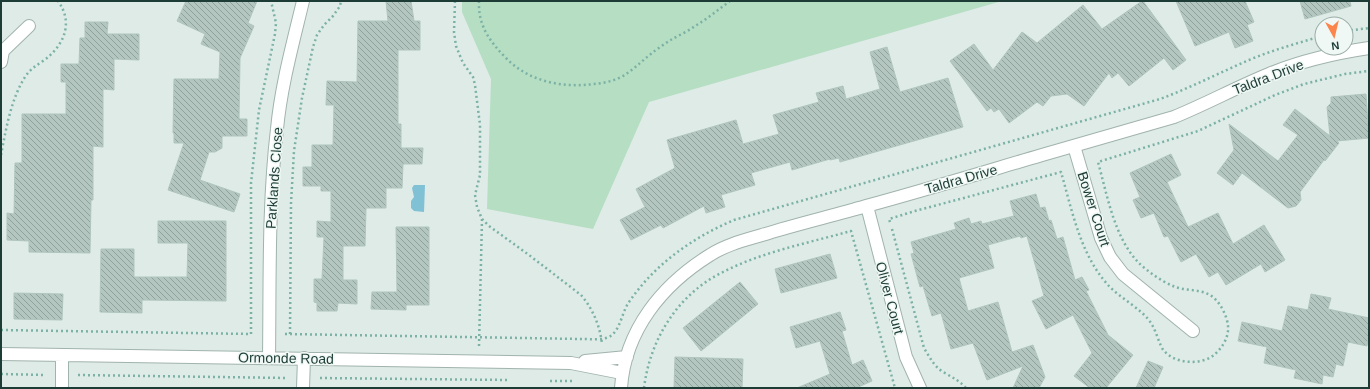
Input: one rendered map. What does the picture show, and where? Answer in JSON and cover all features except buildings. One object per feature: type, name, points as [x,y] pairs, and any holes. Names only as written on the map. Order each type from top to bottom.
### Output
[{"type":"street","name":"Parklands Close","points":[[269,358],[271,206],[277,128],[281,99],[303,1]]},
{"type":"street","points":[[2,55],[29,26]]},
{"type":"street","name":"Taldra Drive","points":[[621,388],[622,373],[627,356],[641,323],[652,306],[679,277],[712,253],[753,237],[1174,117],[1270,74],[1298,64],[1333,54],[1369,48]]},
{"type":"street","name":"Bower Court","points":[[1074,146],[1101,238],[1110,257],[1123,274],[1193,331]]},
{"type":"street","name":"Oliver Court","points":[[866,206],[906,357],[920,388]]},
{"type":"street","name":"Ormonde Road","points":[[1,354],[571,363],[627,356]]},
{"type":"street","points":[[62,355],[62,388]]},
{"type":"street","points":[[303,388],[304,358]]},
{"type":"street","name":"Ormonde Road","points":[[571,363],[622,373]]},
{"type":"path","points":[[1,155],[15,98],[25,77],[30,70],[52,54],[60,44],[64,34],[66,24],[65,15],[58,1]]},
{"type":"path","points":[[290,334],[291,203],[296,136],[302,98],[313,47],[317,35],[333,16],[340,6],[341,1]]},
{"type":"path","points":[[455,1],[454,32],[456,46],[463,63],[473,76],[477,98],[480,125],[480,176],[475,195],[477,207],[482,219],[584,299],[595,318],[603,349]]},
{"type":"path","points":[[479,1],[480,16],[485,34],[497,50],[510,63],[525,73],[543,81],[559,85],[574,86],[609,82],[623,76],[658,49],[695,27],[730,1]]},
{"type":"path","points":[[1354,30],[1369,28]]},
{"type":"path","points":[[479,361],[482,219]]},
{"type":"path","points":[[644,388],[646,373],[652,352],[662,330],[677,308],[705,282],[722,272],[753,259],[857,229]]},
{"type":"path","points":[[851,231],[895,388]]},
{"type":"path","points":[[1,330],[257,334]]},
{"type":"path","points":[[1,374],[48,375]]},
{"type":"path","points":[[78,375],[289,378]]},
{"type":"path","points":[[317,378],[514,380]]},
{"type":"path","points":[[544,381],[580,382]]},
{"type":"green space","points":[[462,1],[1002,1],[649,102],[593,229],[487,209],[491,79],[462,12]]},
{"type":"water","points":[[414,185],[425,185],[424,212],[414,211],[411,208],[411,201],[414,197],[412,188]]}]
